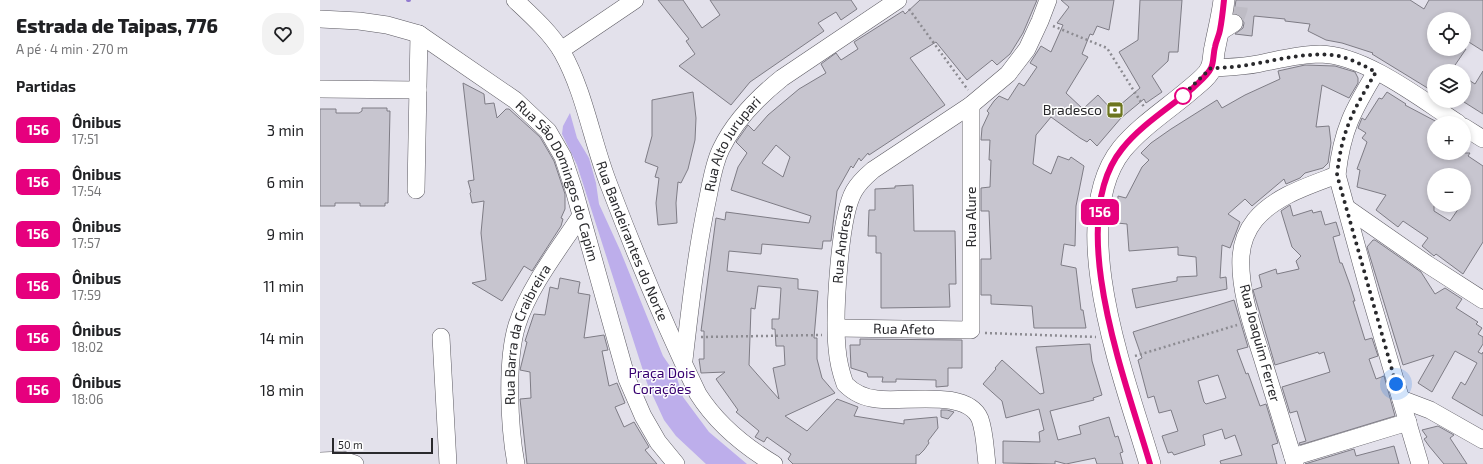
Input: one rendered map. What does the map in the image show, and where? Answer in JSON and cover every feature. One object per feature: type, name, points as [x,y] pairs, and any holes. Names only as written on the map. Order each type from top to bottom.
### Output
[{"type":"main road","points":[[1212,0],[1212,29],[1223,34]]},
{"type":"main road","points":[[1150,464],[1111,337],[1102,289],[1098,239],[1102,193],[1105,179],[1112,163],[1123,148],[1152,121],[1199,82],[1211,68],[1223,34],[1224,0]]},
{"type":"street","name":"Rua Bandeirantes do Norte","points":[[515,0],[538,23],[561,50],[577,87],[599,158],[629,238],[698,394],[712,414],[723,426],[750,449],[774,464]]},
{"type":"street","points":[[561,50],[635,0]]},
{"type":"street","name":"Rua Andresa","points":[[987,464],[980,418],[974,409],[961,402],[937,399],[878,400],[861,396],[845,384],[838,359],[837,331],[844,225],[854,191],[863,179],[873,170],[973,103],[998,83],[1018,62],[1040,21],[1048,0]]},
{"type":"street","name":"Rua Alto Jurupari","points":[[684,362],[686,337],[703,220],[715,164],[730,133],[746,112],[766,91],[782,78],[903,3]]},
{"type":"street","name":"Rua São Domingos do Capim","points":[[320,19],[359,21],[387,25],[419,34],[515,100],[548,131],[563,157],[574,190],[580,217],[627,379],[650,429],[658,442],[676,464]]},
{"type":"street","points":[[416,190],[419,34]]},
{"type":"street","points":[[1211,68],[1241,66],[1285,58],[1321,54],[1340,56],[1358,62],[1376,72],[1447,116]]},
{"type":"street","points":[[1376,72],[1357,103],[1347,125],[1337,175],[1348,209],[1370,295],[1420,464]]},
{"type":"street","points":[[320,89],[418,90]]},
{"type":"street","name":"Rua Alure","points":[[971,330],[973,103]]},
{"type":"street","points":[[1471,131],[1483,139]]},
{"type":"street","name":"Rua Joaquim Ferrer","points":[[1294,460],[1251,320],[1241,272],[1243,244],[1248,231],[1266,209],[1278,200],[1337,175]]},
{"type":"street","points":[[1348,209],[1427,264],[1483,300]]},
{"type":"street","name":"Rua Barra da Craibreira","points":[[516,464],[511,409],[511,367],[512,347],[517,324],[529,297],[580,217]]},
{"type":"street","name":"Rua Afeto","points":[[837,331],[971,330]]},
{"type":"street","points":[[441,337],[448,464]]},
{"type":"street","points":[[1401,399],[1430,410],[1483,440]]},
{"type":"street","points":[[1294,460],[1408,422]]},
{"type":"street","points":[[320,461],[343,460],[355,464]]},
{"type":"path","points":[[903,3],[973,103]]},
{"type":"path","points":[[1040,21],[1107,48],[1152,121]]},
{"type":"path","points":[[1130,358],[1251,320]]},
{"type":"path","points":[[971,330],[982,333],[1015,335],[1111,337]]},
{"type":"path","points":[[686,337],[837,331]]},
{"type":"green space","name":"Praça Dois Corações","points":[[570,113],[577,138],[589,158],[596,183],[599,204],[620,250],[663,356],[676,375],[683,397],[709,432],[747,464],[706,464],[676,436],[664,420],[647,383],[577,165],[562,134],[563,126]]},
{"type":"building","points":[[658,0],[683,0],[702,28],[720,15],[710,0],[851,0],[857,9],[841,20],[836,12],[818,23],[824,31],[750,82],[731,105],[679,66],[695,54],[686,41],[689,39]]},
{"type":"building","points":[[920,0],[1037,0],[1023,33],[1010,54],[997,65],[992,60],[967,80],[936,42],[910,58],[945,105],[869,155],[868,153],[861,161],[859,158],[853,168],[851,166],[837,191],[831,241],[823,241],[822,249],[762,244],[761,254],[729,251],[727,271],[798,279],[798,289],[818,291],[814,338],[817,338],[817,359],[822,378],[835,393],[785,416],[807,431],[837,399],[858,407],[854,416],[904,424],[904,420],[937,417],[938,428],[928,441],[929,443],[924,450],[919,455],[916,455],[916,464],[793,464],[788,459],[791,454],[767,437],[764,442],[755,437],[759,431],[736,412],[738,410],[716,379],[725,372],[701,373],[699,359],[704,359],[704,331],[701,331],[716,218],[725,220],[726,212],[809,223],[811,216],[731,190],[738,167],[747,153],[736,142],[748,125],[754,131],[768,115],[799,89],[826,73],[821,64],[836,53],[841,60],[858,49],[854,42],[903,11],[905,14]],"holes":[[[776,145],[790,157],[783,177],[762,163]],[[758,286],[781,288],[779,319],[772,319],[772,329],[775,329],[776,346],[784,346],[785,365],[773,368],[779,399],[749,365],[751,308],[755,309]]]},
{"type":"building","points":[[1061,0],[1114,0],[1109,30],[1097,26],[1093,35],[1090,34],[1082,54],[1088,57],[1066,93],[1083,109],[1098,95],[1113,111],[1140,88],[1119,52],[1138,40],[1140,0],[1182,0],[1178,52],[1169,52],[1168,61],[1152,76],[1162,92],[1146,103],[1144,99],[1121,118],[1097,146],[1090,139],[1087,142],[1080,138],[1051,117],[1036,135],[1033,164],[1051,174],[1058,156],[1069,160],[1071,157],[1084,166],[1076,206],[1075,246],[1064,244],[1061,265],[1076,268],[1081,310],[1083,310],[1086,328],[1034,328],[1032,306],[991,304],[991,295],[981,295],[981,259],[991,259],[989,211],[981,211],[981,188],[990,187],[991,160],[989,160],[990,140],[981,140],[982,128],[989,113],[987,111],[994,101],[999,96],[1008,100],[1019,83],[1024,86],[1037,67],[1030,63],[1041,46],[1051,52],[1063,25],[1057,23],[1069,7]]},
{"type":"building","points":[[1236,0],[1410,0],[1424,9],[1429,0],[1483,0],[1483,51],[1471,43],[1471,12],[1427,12],[1427,56],[1461,56],[1456,64],[1427,64],[1427,88],[1372,54],[1373,53],[1342,43],[1326,40],[1308,31],[1310,24],[1285,21],[1285,19],[1254,16],[1252,36],[1235,34],[1243,28],[1244,23],[1242,17],[1234,13]]},
{"type":"building","points":[[1305,65],[1335,66],[1355,72],[1358,78],[1358,83],[1349,98],[1322,85],[1316,127],[1329,126],[1331,143],[1328,163],[1323,168],[1305,173],[1300,178],[1286,184],[1284,179],[1252,206],[1245,199],[1228,214],[1240,222],[1230,248],[1222,245],[1220,278],[1226,277],[1227,289],[1136,308],[1132,289],[1177,281],[1177,277],[1197,276],[1196,257],[1178,255],[1178,247],[1129,251],[1127,224],[1117,223],[1118,196],[1126,198],[1142,167],[1149,160],[1141,153],[1151,143],[1171,129],[1217,100],[1222,108],[1245,95],[1280,79],[1278,71]]},
{"type":"building","points":[[1483,71],[1483,114],[1471,106],[1471,81],[1475,84]]},
{"type":"building","points":[[463,83],[484,94],[485,104],[494,103],[497,118],[506,109],[509,109],[540,137],[554,161],[565,194],[565,209],[561,218],[563,219],[561,226],[532,271],[524,266],[502,301],[472,283],[486,280],[481,233],[484,201],[472,203],[470,193],[468,181],[474,180]]},
{"type":"building","points":[[693,92],[696,118],[695,140],[688,169],[681,183],[678,182],[676,203],[677,223],[658,225],[656,203],[659,178],[655,177],[658,167],[645,162],[652,136],[652,100]]},
{"type":"building","points":[[1387,92],[1406,104],[1405,105],[1427,117],[1427,160],[1471,160],[1471,158],[1483,166],[1483,242],[1463,274],[1436,254],[1434,256],[1422,246],[1428,238],[1403,221],[1398,227],[1376,210],[1386,195],[1357,187],[1360,170],[1357,169],[1367,142],[1362,138],[1366,133],[1358,128],[1362,118],[1365,120],[1379,98],[1382,99]]},
{"type":"building","points":[[362,108],[387,108],[387,111],[390,111],[388,203],[385,203],[385,206],[360,206],[360,203],[335,203],[335,206],[320,206],[320,109],[336,109],[336,113],[359,113],[362,111]]},
{"type":"building","points":[[913,185],[914,231],[955,231],[956,284],[949,284],[950,307],[881,308],[881,253],[876,253],[876,236],[868,236],[869,210],[875,210],[875,189]]},
{"type":"building","points":[[1290,205],[1293,216],[1312,210],[1313,213],[1321,211],[1325,225],[1336,222],[1340,235],[1333,237],[1340,263],[1342,263],[1350,285],[1355,301],[1353,301],[1365,340],[1372,338],[1378,356],[1369,359],[1376,379],[1384,376],[1395,416],[1300,445],[1299,443],[1306,441],[1297,411],[1290,413],[1282,387],[1330,372],[1324,352],[1319,354],[1318,352],[1275,365],[1253,290],[1262,287],[1259,275],[1276,269],[1277,274],[1299,269],[1296,261],[1301,256],[1292,247],[1281,211]]},
{"type":"building","points":[[1373,240],[1421,272],[1435,294],[1445,288],[1462,299],[1456,308],[1478,322],[1476,324],[1482,328],[1478,334],[1483,337],[1483,344],[1478,352],[1482,354],[1483,352],[1483,416],[1452,398],[1461,382],[1465,385],[1477,363],[1455,351],[1432,392],[1418,383],[1434,355],[1403,365],[1367,247]]},
{"type":"building","points":[[560,278],[580,282],[578,293],[590,295],[584,338],[604,335],[608,350],[602,351],[609,386],[617,383],[625,403],[615,407],[624,427],[634,422],[649,447],[645,450],[657,464],[527,464],[520,399],[531,398],[530,372],[520,370],[527,342],[525,341],[534,314],[545,315],[550,287],[558,289]]},
{"type":"building","points":[[1234,300],[1248,347],[1237,350],[1246,374],[1248,373],[1260,406],[1266,404],[1278,443],[1272,445],[1277,464],[1221,464],[1220,461],[1242,455],[1235,435],[1225,439],[1222,429],[1203,435],[1205,445],[1174,455],[1172,452],[1168,453],[1162,436],[1178,431],[1171,410],[1159,413],[1154,396],[1148,398],[1138,360],[1142,358],[1133,332]],"holes":[[[1218,375],[1226,398],[1206,404],[1204,402],[1198,381]]]},
{"type":"building","points":[[860,339],[962,340],[962,368],[948,368],[948,386],[936,387],[936,380],[896,379],[896,382],[882,382],[883,377],[868,377],[867,373],[851,368],[850,345],[860,345]]},
{"type":"building","points":[[1090,344],[1092,361],[1102,395],[1093,398],[1094,400],[1050,411],[1058,440],[1081,434],[1079,426],[1109,417],[1115,437],[1118,436],[1123,452],[1120,453],[1123,464],[1097,464],[1095,458],[1066,464],[1055,461],[1055,464],[1003,463],[1003,441],[1040,442],[1039,432],[1044,430],[1039,409],[1006,418],[1002,401],[983,384],[1002,360],[1040,394],[1044,393],[1036,347]]},
{"type":"building","points":[[941,410],[954,412],[948,419],[941,417]]},
{"type":"building","points":[[1438,426],[1454,435],[1450,438],[1467,464],[1444,464],[1429,446],[1424,439],[1427,437],[1422,430]]},
{"type":"building","points":[[1394,446],[1399,464],[1305,464],[1354,449],[1356,456]]},
{"type":"tunnel","points":[[1234,23],[1239,9],[1240,0]]},
{"type":"bus line","name":"156","points":[[1150,464],[1111,337],[1102,289],[1098,239],[1102,193],[1105,179],[1112,163],[1123,148],[1152,121],[1199,82],[1211,68],[1215,46],[1220,32],[1224,0]]},
{"type":"place","name":"Bradesco","points":[[1115,110]]},
{"type":"route","points":[[1183,96],[1181,97],[1199,82],[1211,68],[1241,66],[1304,55],[1321,54],[1340,56],[1358,62],[1376,72],[1357,103],[1347,125],[1337,175],[1348,209],[1370,295],[1396,384]]}]
